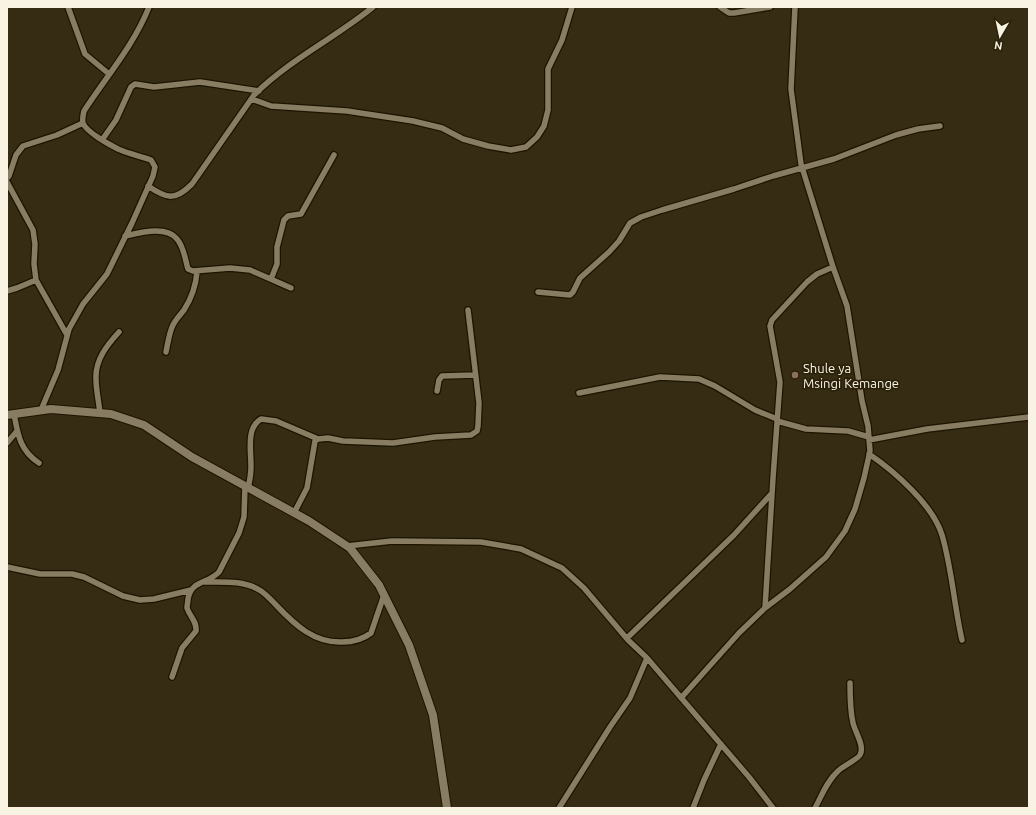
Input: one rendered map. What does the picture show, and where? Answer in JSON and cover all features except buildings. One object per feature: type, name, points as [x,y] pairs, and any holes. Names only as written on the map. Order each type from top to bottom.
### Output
[{"type":"main road","points":[[11,414],[41,410],[111,414],[144,425],[192,457],[294,513],[350,548],[379,585],[409,645],[433,715],[447,808]]},
{"type":"street","points":[[68,7],[85,54],[109,74]]},
{"type":"street","points":[[41,410],[58,370],[69,328],[83,304],[107,274],[153,176],[155,167],[153,162],[119,149],[102,140],[85,128],[83,123],[84,111],[124,53],[142,24],[149,7]]},
{"type":"street","points":[[148,186],[159,194],[167,197],[174,197],[187,189],[258,91],[272,79],[323,42],[360,18],[373,7]]},
{"type":"street","points":[[252,99],[271,106],[347,111],[413,121],[442,128],[463,139],[488,146],[510,150],[526,147],[537,137],[544,126],[548,110],[548,69],[562,40],[572,7]]},
{"type":"street","points":[[720,7],[734,13],[770,7]]},
{"type":"street","points":[[681,698],[739,633],[765,608],[790,589],[826,557],[845,531],[855,509],[869,454],[868,426],[862,401],[847,306],[833,267],[802,168],[791,89],[795,7]]},
{"type":"street","points":[[102,140],[116,120],[131,87],[135,84],[154,87],[200,82],[258,91]]},
{"type":"street","points":[[7,178],[16,155],[23,146],[57,135],[83,123]]},
{"type":"street","points":[[538,292],[570,295],[580,278],[619,241],[630,223],[641,217],[834,159],[896,135],[918,129],[940,126]]},
{"type":"street","points":[[271,278],[276,264],[277,247],[284,220],[288,216],[301,214],[334,155]]},
{"type":"street","points":[[7,182],[33,230],[36,280],[67,335]]},
{"type":"street","points":[[125,236],[148,231],[170,234],[176,237],[183,251],[188,269],[197,272],[230,268],[250,270],[291,288]]},
{"type":"street","points":[[765,608],[780,382],[770,326],[772,320],[807,282],[817,274],[833,267]]},
{"type":"street","points":[[166,352],[170,333],[189,301],[197,272]]},
{"type":"street","points":[[7,291],[36,280]]},
{"type":"street","points":[[7,567],[40,574],[72,574],[84,577],[123,596],[140,600],[154,599],[190,590],[215,576],[219,572],[239,533],[244,517],[246,487],[251,468],[250,439],[253,427],[257,421],[261,419],[276,421],[318,439],[328,438],[393,443],[435,437],[471,435],[477,431],[479,403],[468,310]]},
{"type":"street","points":[[100,414],[96,380],[97,369],[104,351],[118,332]]},
{"type":"street","points":[[438,392],[439,380],[442,376],[475,375]]},
{"type":"street","points":[[579,393],[660,377],[699,379],[715,386],[755,410],[777,420],[806,429],[848,431],[869,439],[927,429],[1029,417]]},
{"type":"street","points":[[11,414],[22,447],[39,463]]},
{"type":"street","points":[[7,444],[17,431]]},
{"type":"street","points":[[294,513],[308,488],[316,441],[318,439]]},
{"type":"street","points":[[869,454],[907,484],[930,512],[942,533],[951,575],[954,606],[962,640]]},
{"type":"street","points":[[627,638],[734,535],[772,494]]},
{"type":"street","points":[[346,546],[392,541],[481,542],[521,549],[562,568],[584,588],[627,638],[647,658],[749,777],[773,808]]},
{"type":"street","points":[[204,582],[245,584],[260,591],[290,620],[315,638],[330,642],[357,640],[366,637],[371,633],[384,595]]},
{"type":"street","points":[[172,677],[182,648],[196,631],[195,621],[188,609],[190,590]]},
{"type":"street","points":[[559,808],[630,698],[647,658]]},
{"type":"street","points":[[815,808],[829,780],[843,767],[858,758],[860,755],[861,746],[853,724],[850,704],[850,683]]},
{"type":"street","points":[[693,808],[706,774],[721,744]]},
{"type":"place","name":"Shule ya Msingi Kemange","points":[[795,375]]}]
